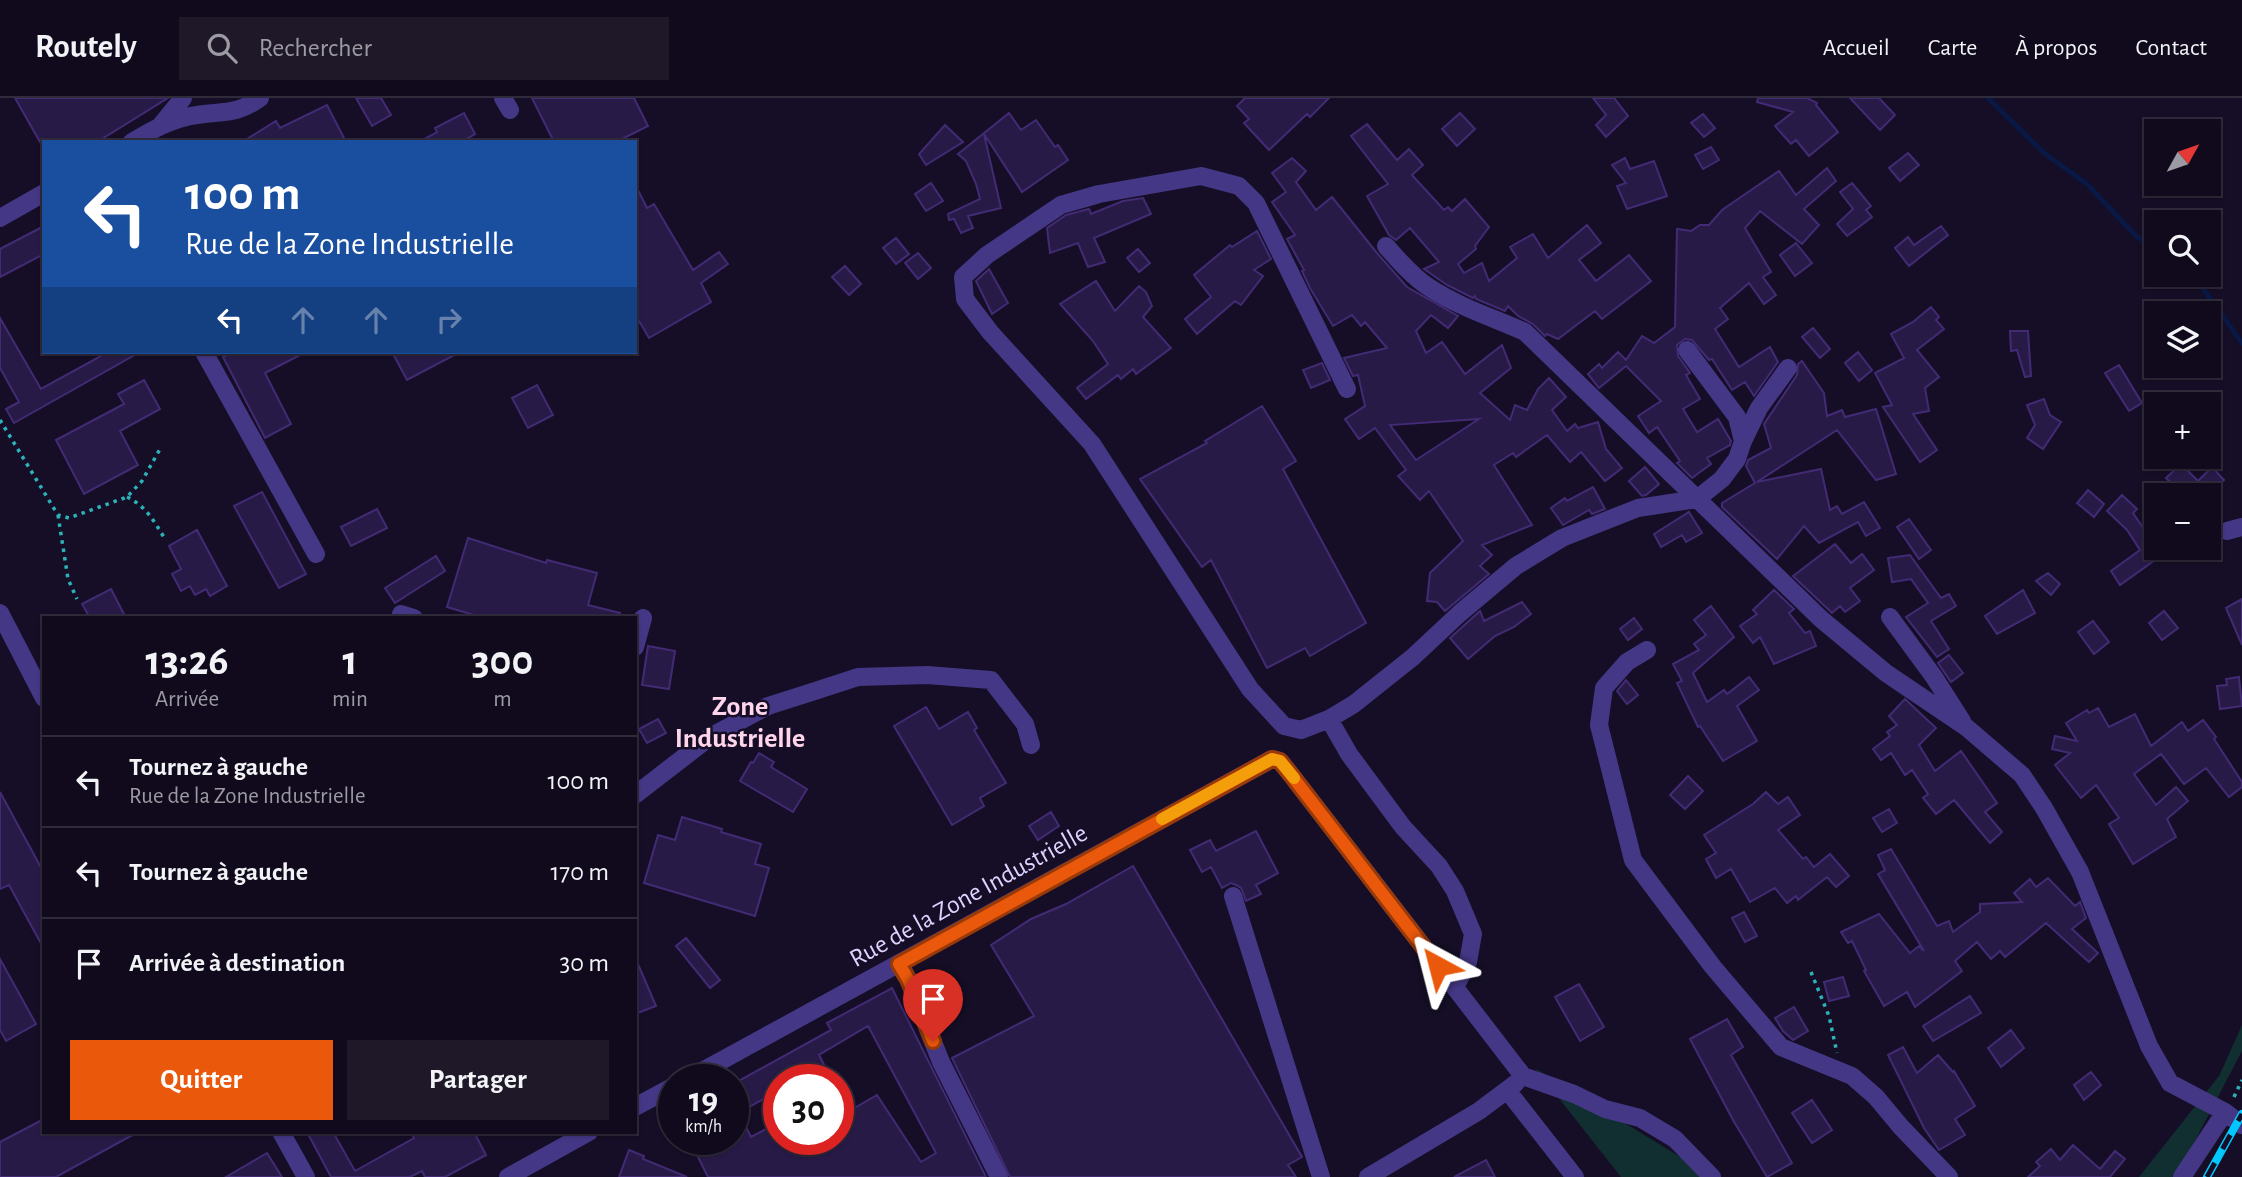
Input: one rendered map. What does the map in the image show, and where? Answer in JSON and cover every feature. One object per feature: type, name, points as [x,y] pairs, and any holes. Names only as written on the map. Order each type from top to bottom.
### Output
[{"type":"street","points":[[161,125],[183,98]]},
{"type":"street","points":[[135,140],[161,125],[197,115],[231,113],[260,98]]},
{"type":"street","points":[[1347,389],[1256,203],[1239,186],[1201,176],[1099,194],[1061,205],[987,255],[964,277],[965,299],[990,332],[1092,444],[1250,689],[1284,726],[1301,730],[1329,719],[1354,704],[1413,657],[1460,612],[1516,566],[1562,538],[1638,508],[1697,499],[1722,479],[1737,459],[1759,408],[1788,368]]},
{"type":"street","points":[[0,218],[42,194]]},
{"type":"street","points":[[1386,246],[1398,261],[1429,288],[1525,332],[1821,619],[1886,673],[1966,727],[2022,775],[2080,872],[2149,1046],[2170,1083],[2225,1112],[2242,1125]]},
{"type":"street","points":[[1687,350],[1737,417],[1743,441]]},
{"type":"street","points":[[205,354],[316,554]]},
{"type":"street","points":[[1890,617],[1966,727]]},
{"type":"street","points":[[637,640],[643,618]]},
{"type":"street","points":[[2,625],[42,695]]},
{"type":"street","points":[[1647,650],[1627,662],[1604,688],[1600,725],[1633,860],[1713,967],[1781,1047],[1852,1076],[1876,1097],[1950,1177]]},
{"type":"street","points":[[637,793],[710,737],[768,706],[858,677],[927,675],[991,680],[1026,724],[1031,745]]},
{"type":"street","points":[[1329,719],[1349,754],[1404,827],[1439,866],[1455,891],[1473,934],[1468,962],[1455,987],[1523,1076],[1574,1094],[1605,1110],[1640,1118],[1675,1139],[1712,1177]]},
{"type":"street","name":"Rue de la Zone Industrielle","points":[[715,1064],[1267,761],[1276,759],[1300,786],[1455,987]]},
{"type":"street","points":[[1233,896],[1321,1177]]},
{"type":"street","points":[[899,964],[908,979],[941,1062],[999,1177]]},
{"type":"street","points":[[1368,1177],[1479,1111],[1523,1076]]},
{"type":"street","points":[[1507,1090],[1575,1177]]},
{"type":"street","points":[[637,1106],[658,1095]]},
{"type":"street","points":[[2182,1177],[2225,1112]]},
{"type":"street","points":[[282,1134],[306,1177]]},
{"type":"street","points":[[508,1177],[585,1134]]},
{"type":"path","points":[[0,420],[58,515],[68,579],[77,600]]},
{"type":"path","points":[[58,515],[69,518],[127,497],[142,481],[160,449]]},
{"type":"path","points":[[127,497],[140,503],[165,539]]},
{"type":"path","points":[[1811,972],[1829,1016],[1837,1054],[1852,1076]]},
{"type":"green space","points":[[2242,1025],[2242,1051],[2176,1177],[2139,1177],[2219,1076]]},
{"type":"green space","points":[[1535,1068],[1713,1177],[1621,1177]]},
{"type":"building","points":[[15,98],[168,98],[100,140],[40,142]]},
{"type":"building","points":[[356,98],[381,98],[391,115],[372,126]]},
{"type":"building","points":[[532,98],[634,98],[648,126],[620,140],[553,140]]},
{"type":"building","points":[[1245,98],[1329,98],[1310,117],[1307,114],[1269,150],[1244,123],[1249,119],[1237,106]]},
{"type":"building","points":[[1593,98],[1614,98],[1628,116],[1606,137],[1596,125],[1606,115]]},
{"type":"building","points":[[1758,98],[1807,98],[1817,103],[1838,132],[1809,156],[1796,140],[1791,144],[1775,126],[1793,112],[1757,102]]},
{"type":"building","points":[[1850,98],[1879,98],[1895,115],[1880,130]]},
{"type":"building","points":[[327,105],[345,140],[245,140],[276,121],[280,128]]},
{"type":"building","points":[[464,113],[475,134],[464,140],[423,140],[437,132],[435,128]]},
{"type":"building","points":[[1009,113],[1021,130],[1036,120],[1068,160],[1022,192],[984,134],[1001,208],[968,216],[973,228],[961,233],[954,219],[949,220],[948,214],[980,199],[966,161],[958,154]]},
{"type":"building","points":[[1460,113],[1475,129],[1457,146],[1442,129]]},
{"type":"building","points":[[1703,114],[1715,128],[1704,137],[1691,123]]},
{"type":"building","points":[[1367,124],[1397,160],[1409,149],[1423,165],[1412,175],[1444,210],[1448,207],[1452,211],[1465,199],[1489,227],[1475,246],[1476,249],[1458,264],[1464,273],[1482,263],[1489,281],[1517,258],[1510,247],[1533,234],[1548,258],[1587,225],[1601,243],[1579,260],[1596,281],[1629,255],[1651,281],[1602,319],[1595,311],[1558,339],[1547,334],[1545,336],[1508,306],[1505,311],[1447,285],[1424,269],[1439,262],[1410,228],[1396,240],[1389,235],[1367,196],[1388,184],[1351,136]]},
{"type":"building","points":[[945,125],[963,142],[926,165],[919,154]]},
{"type":"building","points":[[1711,147],[1719,160],[1703,169],[1695,155]]},
{"type":"building","points":[[1908,153],[1919,165],[1900,181],[1889,168]]},
{"type":"building","points":[[1292,158],[1306,171],[1296,182],[1316,210],[1332,197],[1407,287],[1458,316],[1448,328],[1431,315],[1416,331],[1426,353],[1442,342],[1465,374],[1502,345],[1511,368],[1480,393],[1510,420],[1515,405],[1527,410],[1538,389],[1549,378],[1566,397],[1552,410],[1567,431],[1575,424],[1578,428],[1598,422],[1606,449],[1622,468],[1605,481],[1581,452],[1570,462],[1547,435],[1516,457],[1513,453],[1494,465],[1532,525],[1482,545],[1492,555],[1480,566],[1489,574],[1445,611],[1437,602],[1427,601],[1430,573],[1463,541],[1429,491],[1420,500],[1398,476],[1406,470],[1375,428],[1359,439],[1345,419],[1365,406],[1358,375],[1353,376],[1344,358],[1387,348],[1365,322],[1361,326],[1352,315],[1333,326],[1310,288],[1302,271],[1304,270],[1287,239],[1295,235],[1272,202],[1286,192],[1272,173]],"holes":[[[1479,419],[1416,460],[1390,425]]]},
{"type":"building","points":[[1625,158],[1630,169],[1654,161],[1667,196],[1627,209],[1617,186],[1626,183],[1612,165]]},
{"type":"building","points":[[1827,168],[1836,181],[1804,209],[1819,225],[1802,244],[1760,211],[1745,228],[1771,272],[1763,277],[1776,295],[1764,304],[1749,283],[1720,308],[1728,319],[1715,329],[1739,367],[1770,347],[1778,362],[1754,396],[1745,382],[1732,390],[1712,359],[1709,360],[1692,340],[1685,339],[1677,345],[1678,356],[1690,373],[1686,375],[1700,399],[1683,409],[1697,432],[1718,419],[1731,441],[1730,445],[1707,458],[1711,464],[1692,478],[1677,463],[1680,461],[1657,427],[1649,433],[1638,416],[1661,401],[1626,366],[1599,388],[1588,374],[1599,364],[1602,368],[1618,352],[1626,360],[1642,336],[1654,343],[1675,327],[1677,229],[1691,231],[1700,225],[1709,225],[1722,210],[1779,171],[1796,195]]},
{"type":"building","points":[[931,183],[943,201],[926,211],[915,194]]},
{"type":"building","points":[[1852,183],[1871,206],[1866,210],[1872,217],[1847,236],[1837,224],[1853,209],[1840,192]]},
{"type":"building","points":[[637,188],[647,208],[654,204],[693,270],[719,252],[728,264],[701,283],[711,302],[649,338],[637,317]]},
{"type":"building","points":[[1143,198],[1151,214],[1094,238],[1105,262],[1088,267],[1078,243],[1050,253],[1047,228],[1066,215],[1089,209],[1091,214],[1123,201]]},
{"type":"building","points":[[1941,226],[1948,235],[1909,266],[1895,248],[1908,237],[1914,245]]},
{"type":"building","points":[[42,227],[42,255],[0,277],[0,249]]},
{"type":"building","points":[[1257,231],[1271,259],[1254,270],[1263,276],[1241,305],[1235,301],[1197,334],[1185,319],[1211,297],[1194,275],[1230,245],[1232,247]]},
{"type":"building","points":[[896,238],[909,254],[896,264],[883,248]]},
{"type":"building","points":[[1796,243],[1812,263],[1795,276],[1780,255]]},
{"type":"building","points":[[1138,249],[1150,263],[1139,272],[1127,258]]},
{"type":"building","points":[[918,253],[931,268],[918,279],[905,263]]},
{"type":"building","points":[[845,266],[861,284],[849,295],[832,277]]},
{"type":"building","points":[[989,269],[1008,303],[992,314],[976,281]]},
{"type":"building","points":[[1096,281],[1115,311],[1139,286],[1146,292],[1152,306],[1143,317],[1171,348],[1136,374],[1133,369],[1121,379],[1118,375],[1086,399],[1077,388],[1108,364],[1093,341],[1060,304]]},
{"type":"building","points":[[1931,307],[1939,317],[1936,320],[1944,329],[1917,350],[1939,377],[1925,388],[1929,411],[1913,414],[1937,450],[1920,462],[1883,407],[1892,405],[1875,373],[1904,358],[1891,334],[1913,322]]},
{"type":"building","points":[[0,318],[41,389],[104,354],[136,354],[14,423],[6,409],[19,402],[0,368]]},
{"type":"building","points":[[1813,328],[1830,349],[1820,358],[1802,337]]},
{"type":"building","points":[[2010,331],[2028,331],[2031,376],[2025,377],[2017,350],[2011,351]]},
{"type":"building","points":[[1858,352],[1872,370],[1859,381],[1845,363]]},
{"type":"building","points":[[230,354],[302,354],[265,373],[291,424],[265,438],[223,357]]},
{"type":"building","points":[[393,354],[456,354],[407,380]]},
{"type":"building","points":[[1802,361],[1824,393],[1827,416],[1842,410],[1845,417],[1876,409],[1896,474],[1876,480],[1837,430],[1757,482],[1821,469],[1830,510],[1837,506],[1842,514],[1864,502],[1880,528],[1866,536],[1858,522],[1819,543],[1804,526],[1777,559],[1722,507],[1722,503],[1755,483],[1746,466],[1748,460],[1771,448],[1764,424],[1797,375],[1798,364]]},
{"type":"building","points":[[1322,363],[1330,380],[1311,388],[1303,370]]},
{"type":"building","points":[[2119,365],[2142,403],[2129,411],[2105,373]]},
{"type":"building","points":[[144,380],[160,409],[120,431],[138,465],[84,494],[56,440],[124,404],[118,394]]},
{"type":"building","points":[[537,385],[553,415],[528,428],[512,398]]},
{"type":"building","points":[[2044,399],[2050,415],[2061,422],[2043,449],[2027,438],[2035,425],[2027,405]]},
{"type":"building","points":[[1262,406],[1296,461],[1283,469],[1366,623],[1310,656],[1305,648],[1267,668],[1211,560],[1202,567],[1140,479],[1207,443],[1205,441]]},
{"type":"building","points":[[1645,467],[1659,484],[1642,496],[1629,481]]},
{"type":"building","points":[[2176,469],[2186,469],[2198,481],[2210,469],[2214,469],[2224,480],[2221,483],[2171,483],[2166,478]]},
{"type":"building","points":[[1593,487],[1605,509],[1592,514],[1589,510],[1563,525],[1551,508],[1565,498],[1567,501]]},
{"type":"building","points":[[2088,490],[2104,504],[2094,517],[2077,503]]},
{"type":"building","points":[[262,492],[306,574],[279,588],[234,506]]},
{"type":"building","points":[[2122,495],[2137,509],[2133,513],[2144,529],[2144,560],[2155,560],[2120,585],[2111,571],[2140,550],[2127,530],[2107,511]]},
{"type":"building","points":[[377,509],[387,528],[351,546],[341,527]]},
{"type":"building","points":[[1689,512],[1702,533],[1686,542],[1682,535],[1661,547],[1654,534]]},
{"type":"building","points":[[1909,519],[1931,550],[1919,559],[1897,527]]},
{"type":"building","points":[[197,530],[227,586],[210,596],[206,589],[195,595],[190,586],[181,591],[172,574],[181,569],[169,546]]},
{"type":"building","points":[[468,538],[546,563],[547,560],[597,573],[588,605],[620,613],[619,616],[477,616],[447,607]]},
{"type":"building","points":[[1835,544],[1851,563],[1862,554],[1874,570],[1850,588],[1860,601],[1845,612],[1840,606],[1832,613],[1793,576]]},
{"type":"building","points":[[1910,555],[1941,598],[1949,594],[1956,606],[1931,621],[1949,649],[1937,657],[1906,617],[1928,603],[1911,579],[1892,582],[1888,558]]},
{"type":"building","points":[[436,556],[445,571],[395,603],[385,588]]},
{"type":"building","points":[[2048,573],[2060,584],[2051,595],[2036,581]]},
{"type":"building","points":[[111,589],[125,616],[89,616],[82,604]]},
{"type":"building","points":[[1774,590],[1794,609],[1789,613],[1805,633],[1810,631],[1816,646],[1774,664],[1760,637],[1753,643],[1740,626],[1757,614],[1753,610]]},
{"type":"building","points":[[2023,590],[2035,613],[1997,634],[1985,616]]},
{"type":"building","points":[[2242,599],[2242,645],[2226,608]]},
{"type":"building","points":[[1522,602],[1531,614],[1514,627],[1495,636],[1468,659],[1450,638],[1480,611],[1484,621]]},
{"type":"building","points":[[1711,606],[1734,637],[1693,673],[1707,702],[1724,690],[1727,694],[1749,677],[1759,690],[1737,706],[1757,741],[1723,761],[1700,726],[1698,727],[1677,683],[1682,681],[1673,664],[1699,650],[1694,644],[1706,635],[1694,620]]},
{"type":"building","points":[[2164,611],[2178,628],[2162,640],[2149,623]]},
{"type":"building","points":[[1634,618],[1642,629],[1628,640],[1620,629]]},
{"type":"building","points":[[2093,621],[2109,642],[2094,654],[2078,632]]},
{"type":"building","points":[[648,646],[675,651],[669,689],[642,685]]},
{"type":"building","points":[[1949,655],[1963,673],[1951,682],[1938,663]]},
{"type":"building","points":[[2239,677],[2242,706],[2220,709],[2217,686],[2227,685],[2226,679]]},
{"type":"building","points":[[1626,680],[1638,695],[1627,704],[1617,691]]},
{"type":"building","points":[[1905,699],[1936,728],[1919,745],[1935,771],[1961,751],[1997,803],[1985,812],[2002,832],[1990,843],[1954,800],[1936,814],[1923,798],[1928,794],[1912,770],[1905,775],[1891,753],[1881,760],[1873,749],[1890,736],[1887,732],[1897,725],[1889,716]]},
{"type":"building","points":[[926,707],[939,729],[968,712],[977,728],[974,730],[1006,783],[980,798],[984,806],[952,825],[894,726]]},
{"type":"building","points":[[2098,708],[2109,727],[2135,714],[2151,746],[2182,722],[2188,731],[2203,720],[2216,737],[2214,739],[2242,782],[2242,787],[2229,797],[2206,768],[2184,784],[2161,754],[2134,774],[2156,805],[2176,787],[2188,801],[2167,819],[2176,837],[2133,864],[2109,824],[2119,818],[2096,785],[2081,798],[2055,765],[2070,753],[2052,749],[2055,736],[2077,741],[2066,723],[2087,710],[2089,713]]},
{"type":"building","points":[[658,719],[666,733],[647,743],[639,729]]},
{"type":"building","points":[[759,753],[774,762],[771,767],[807,789],[793,812],[740,781]]},
{"type":"building","points":[[1688,776],[1703,791],[1685,809],[1670,795]]},
{"type":"building","points":[[0,792],[42,869],[42,945],[9,885],[0,889]]},
{"type":"building","points":[[1766,792],[1778,804],[1788,797],[1800,815],[1778,830],[1803,859],[1806,857],[1814,867],[1830,854],[1849,876],[1836,887],[1827,877],[1798,900],[1796,896],[1787,903],[1775,888],[1750,902],[1731,869],[1716,878],[1706,859],[1716,853],[1704,835],[1753,804]]},
{"type":"building","points":[[1889,809],[1897,823],[1882,832],[1873,818]]},
{"type":"building","points":[[1051,812],[1059,826],[1038,840],[1029,826]]},
{"type":"building","points":[[682,817],[761,844],[755,864],[769,868],[755,916],[644,883],[658,835],[675,840]]},
{"type":"building","points":[[1256,831],[1278,873],[1256,885],[1261,894],[1246,901],[1241,888],[1236,885],[1231,883],[1222,888],[1211,867],[1202,872],[1190,850],[1210,840],[1216,851]]},
{"type":"building","points":[[1891,849],[1937,926],[1949,921],[1953,932],[1980,912],[1980,904],[2022,902],[2014,893],[2030,879],[2036,887],[2048,878],[2075,906],[2080,902],[2086,918],[2072,929],[2098,953],[2089,962],[2046,923],[2005,957],[2000,951],[1991,959],[1977,942],[1955,961],[1962,971],[1915,1007],[1907,992],[1884,1006],[1864,971],[1866,970],[1852,941],[1848,943],[1841,932],[1879,914],[1910,953],[1919,946],[1924,951],[1878,874],[1885,870],[1878,855]]},
{"type":"building","points":[[1133,866],[1302,1157],[1288,1165],[1296,1177],[1010,1177],[952,1058],[1034,1016],[991,945],[1031,919],[1066,904]]},
{"type":"building","points":[[1744,912],[1757,936],[1745,942],[1732,918]]},
{"type":"building","points":[[686,938],[720,980],[710,988],[676,946]]},
{"type":"building","points":[[0,959],[36,1024],[6,1041],[0,1030]]},
{"type":"building","points":[[637,962],[656,1006],[637,1013]]},
{"type":"building","points":[[1843,977],[1849,996],[1829,1001],[1824,982]]},
{"type":"building","points":[[1579,984],[1604,1027],[1580,1041],[1555,997]]},
{"type":"building","points":[[892,988],[986,1177],[708,1177],[697,1155],[749,1155],[749,1133],[751,1137],[763,1131],[763,1155],[854,1155],[854,1108],[877,1095],[921,1162],[936,1153],[868,1026],[819,1055],[824,1064],[769,1064],[831,1030],[827,1023]]},
{"type":"building","points":[[1970,996],[1981,1013],[1933,1041],[1923,1026]]},
{"type":"building","points":[[1794,1007],[1808,1031],[1793,1040],[1775,1018]]},
{"type":"building","points":[[1727,1019],[1743,1047],[1731,1055],[1792,1163],[1767,1177],[1690,1039]]},
{"type":"building","points":[[2011,1030],[2024,1048],[2001,1067],[1988,1048]]},
{"type":"building","points":[[1903,1047],[1917,1073],[1938,1055],[1954,1071],[1975,1106],[1955,1119],[1965,1135],[1939,1150],[1924,1128],[1888,1055]]},
{"type":"building","points":[[763,1067],[763,1099],[749,1107],[749,1075]]},
{"type":"building","points":[[2091,1072],[2101,1085],[2084,1100],[2074,1085]]},
{"type":"building","points":[[1812,1100],[1832,1130],[1812,1143],[1792,1113]]},
{"type":"building","points":[[42,1120],[42,1134],[134,1134],[56,1177],[0,1177],[0,1142]]},
{"type":"building","points":[[308,1134],[334,1134],[355,1171],[414,1138],[412,1134],[475,1134],[486,1155],[445,1177],[425,1177],[422,1171],[410,1177],[331,1177]]},
{"type":"building","points":[[2073,1145],[2100,1169],[2115,1151],[2125,1159],[2110,1177],[2028,1177],[2040,1166],[2036,1162],[2051,1149],[2060,1160]]},
{"type":"building","points":[[629,1150],[644,1156],[643,1159],[687,1177],[619,1177]]},
{"type":"building","points":[[267,1153],[282,1177],[226,1177]]},
{"type":"building","points":[[1486,1160],[1495,1177],[1454,1177]]},
{"type":"waterway","points":[[1988,98],[2044,153],[2087,184],[2144,241]]},
{"type":"waterway","points":[[2202,287],[2242,343]]},
{"type":"railway","points":[[2207,1177],[2242,1114]]},
{"type":"slow traffic","points":[[1162,819],[1272,759],[1280,761],[1294,778]]},
{"type":"district","name":"Zone Industrielle","points":[[740,721]]},
{"type":"route","points":[[933,1041],[908,979],[899,964],[1272,759],[1280,761],[1438,966]]}]
